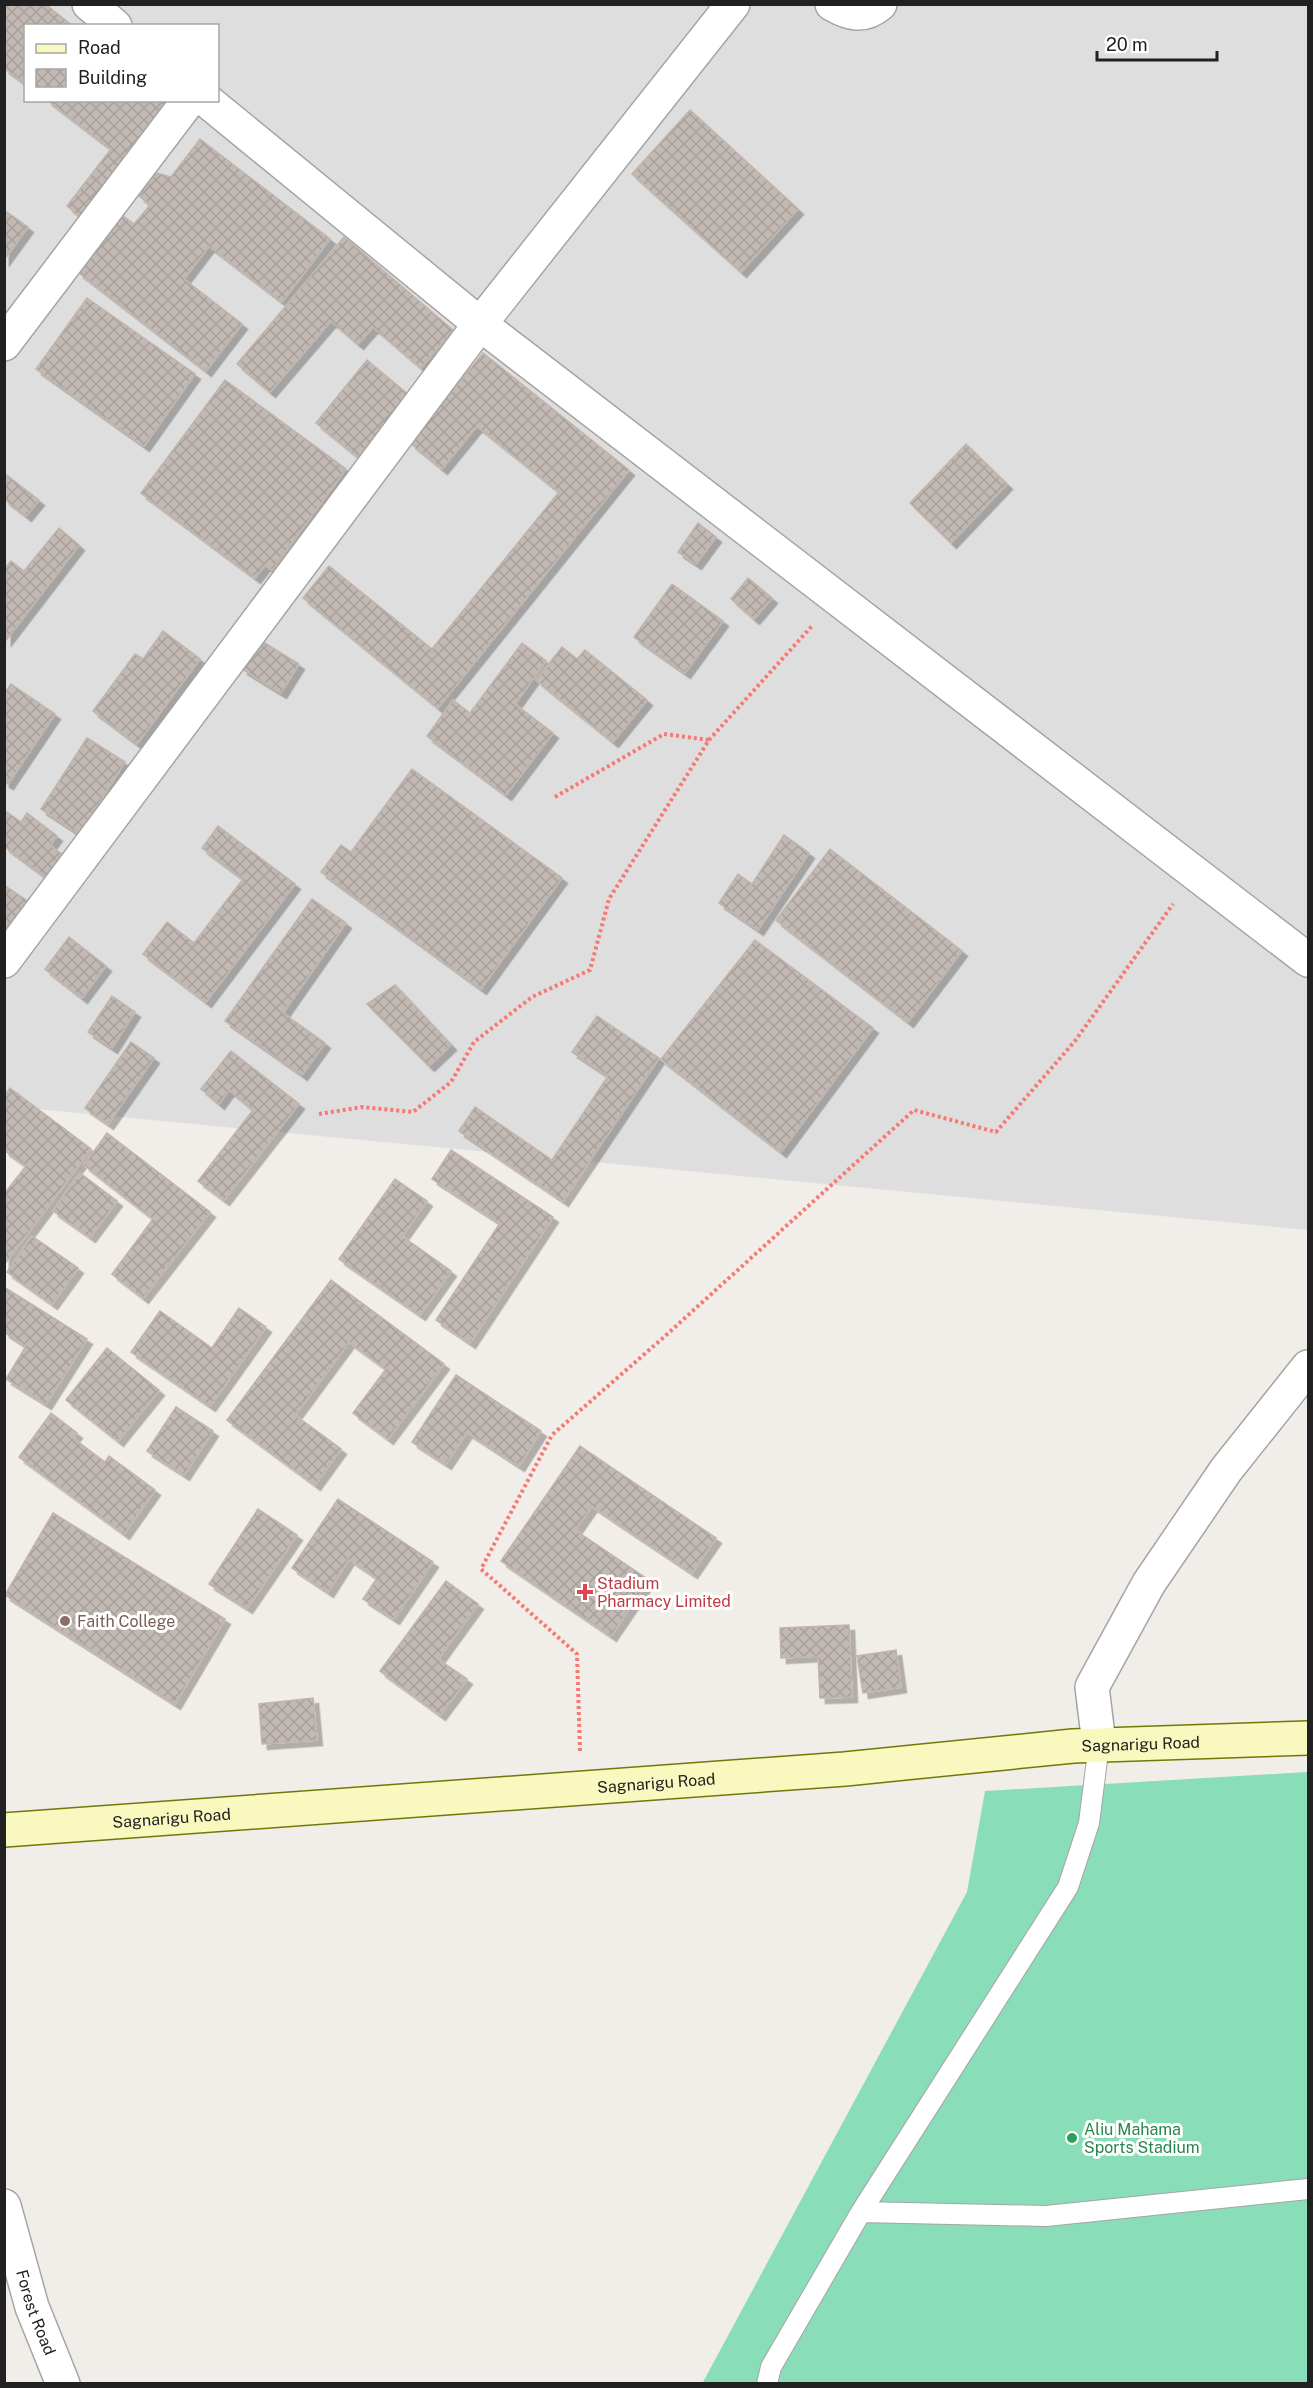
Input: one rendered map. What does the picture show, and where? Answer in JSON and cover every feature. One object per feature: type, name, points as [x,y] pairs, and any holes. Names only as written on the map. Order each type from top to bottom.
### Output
[{"type":"main road","name":"Sagnarigu Road","points":[[4,1830],[845,1769],[1099,1744],[1308,1738]]},
{"type":"street","points":[[89,4],[113,24]]},
{"type":"street","points":[[4,961],[480,324],[733,4]]},
{"type":"street","points":[[832,4],[848,13],[860,14],[880,4]]},
{"type":"street","points":[[4,344],[187,102]]},
{"type":"street","points":[[208,102],[480,324],[1308,960]]},
{"type":"street","points":[[1099,1744],[1092,1686],[1149,1583],[1226,1470],[1308,1367]]},
{"type":"street","name":"Forest Road","points":[[4,2206],[32,2307],[63,2384]]},
{"type":"lane","points":[[767,2384],[771,2367],[861,2212],[1068,1887],[1089,1823],[1099,1744]]},
{"type":"lane","points":[[861,2212],[1046,2216],[1308,2188]]},
{"type":"path","points":[[319,1113],[362,1107],[413,1112],[451,1082],[474,1042],[532,997],[590,970],[609,899],[709,740],[837,598]]},
{"type":"path","points":[[555,797],[664,735],[709,740]]},
{"type":"path","points":[[582,1788],[577,1654],[481,1569],[552,1435],[664,1337],[914,1110],[996,1132],[1076,1041],[1195,873]]},
{"type":"shaded area","points":[[4,5],[1308,5],[1308,1230],[5,1106]]},
{"type":"green space","name":"Aliu Mahama Sports Stadium","points":[[1308,1772],[1308,2383],[702,2384],[967,1892],[985,1791]]},
{"type":"building","points":[[4,4],[45,4],[70,24],[24,24],[24,83],[4,68]]},
{"type":"building","points":[[50,102],[169,102],[86,222],[67,206],[111,149]]},
{"type":"building","points":[[690,110],[798,209],[741,272],[632,174]]},
{"type":"building","points":[[200,139],[330,239],[282,302],[209,246],[184,279],[242,324],[206,371],[78,272],[122,215],[134,224],[150,205],[139,196],[157,173],[171,177]]},
{"type":"building","points":[[4,210],[28,227],[4,260]]},
{"type":"building","points":[[344,237],[453,330],[421,368],[373,327],[358,344],[331,321],[270,392],[237,364]]},
{"type":"building","points":[[87,298],[195,374],[144,446],[36,369]]},
{"type":"building","points":[[483,353],[629,470],[438,708],[303,598],[329,566],[432,649],[559,492],[477,426],[442,469],[410,443]]},
{"type":"building","points":[[367,360],[409,395],[358,457],[316,423]]},
{"type":"building","points":[[225,380],[346,469],[272,570],[265,565],[255,578],[141,493]]},
{"type":"building","points":[[966,444],[1007,484],[951,543],[910,503]]},
{"type":"building","points":[[4,473],[39,500],[26,516],[4,499]]},
{"type":"building","points":[[698,523],[716,537],[696,564],[678,552]]},
{"type":"building","points":[[59,528],[79,545],[6,640],[4,569],[11,561],[24,571]]},
{"type":"building","points":[[748,578],[772,598],[754,619],[731,599]]},
{"type":"building","points":[[672,584],[723,621],[685,673],[634,637]]},
{"type":"building","points":[[163,631],[200,659],[137,744],[93,711],[135,654],[143,659]]},
{"type":"building","points":[[260,640],[299,664],[281,693],[242,669]]},
{"type":"building","points":[[522,643],[546,661],[515,704],[553,733],[506,795],[427,736],[453,700],[470,713]]},
{"type":"building","points":[[562,647],[577,659],[585,650],[647,700],[613,742],[536,680]]},
{"type":"building","points":[[11,684],[55,714],[8,784],[4,782],[4,694]]},
{"type":"building","points":[[87,738],[125,762],[79,834],[41,809]]},
{"type":"building","points":[[412,769],[562,878],[481,989],[321,872],[341,845],[351,852]]},
{"type":"building","points":[[4,810],[21,822],[27,813],[57,836],[50,845],[64,856],[47,878],[4,846]]},
{"type":"building","points":[[218,826],[295,884],[206,1002],[143,954],[167,922],[194,943],[243,879],[202,848]]},
{"type":"building","points":[[784,835],[809,853],[758,930],[719,903],[738,874],[752,884]]},
{"type":"building","points":[[830,849],[962,951],[908,1022],[776,920]]},
{"type":"building","points":[[4,885],[29,902],[4,935]]},
{"type":"building","points":[[312,899],[346,923],[283,1013],[325,1043],[302,1075],[225,1021]]},
{"type":"building","points":[[69,937],[106,966],[82,998],[45,969]]},
{"type":"building","points":[[755,940],[873,1028],[781,1152],[661,1059]]},
{"type":"building","points":[[395,985],[451,1045],[429,1066],[367,1004]]},
{"type":"building","points":[[112,996],[135,1012],[112,1048],[88,1032]]},
{"type":"building","points":[[597,1016],[659,1058],[563,1201],[459,1131],[475,1107],[552,1160],[608,1076],[572,1052]]},
{"type":"building","points":[[131,1042],[154,1058],[108,1124],[85,1108]]},
{"type":"building","points":[[231,1051],[299,1104],[224,1200],[198,1181],[253,1110],[229,1090],[219,1104],[201,1089]]},
{"type":"building","points":[[10,1088],[91,1149],[4,1265],[4,1194],[26,1166],[4,1150],[4,1096]]},
{"type":"building","points":[[107,1133],[210,1212],[143,1298],[112,1274],[153,1219],[84,1165]]},
{"type":"building","points":[[451,1150],[553,1217],[470,1343],[436,1320],[500,1223],[432,1179]]},
{"type":"building","points":[[80,1173],[117,1201],[90,1237],[53,1211]]},
{"type":"building","points":[[395,1179],[427,1201],[402,1236],[451,1271],[420,1315],[339,1259]]},
{"type":"building","points":[[32,1236],[78,1268],[52,1304],[7,1272]]},
{"type":"building","points":[[331,1280],[444,1364],[388,1439],[353,1413],[386,1369],[349,1342],[295,1415],[341,1449],[315,1485],[227,1420]]},
{"type":"building","points":[[4,1287],[87,1339],[46,1404],[6,1379],[26,1346],[4,1332]]},
{"type":"building","points":[[239,1308],[266,1327],[210,1406],[131,1352],[160,1311],[212,1348]]},
{"type":"building","points":[[107,1348],[159,1390],[118,1441],[66,1400]]},
{"type":"building","points":[[456,1375],[541,1431],[519,1466],[467,1432],[446,1464],[412,1442]]},
{"type":"building","points":[[176,1407],[213,1431],[184,1475],[147,1451]]},
{"type":"building","points":[[51,1413],[77,1433],[73,1438],[105,1462],[109,1456],[155,1490],[124,1534],[19,1457]]},
{"type":"building","points":[[580,1446],[716,1538],[692,1573],[592,1506],[575,1530],[649,1580],[611,1636],[501,1561]]},
{"type":"building","points":[[338,1499],[433,1562],[394,1619],[363,1599],[377,1578],[349,1559],[328,1592],[292,1568]]},
{"type":"building","points":[[258,1509],[297,1535],[247,1608],[209,1584]]},
{"type":"building","points":[[53,1513],[225,1619],[175,1704],[5,1595]]},
{"type":"building","points":[[446,1581],[478,1604],[438,1659],[467,1679],[440,1715],[380,1671]]},
{"type":"building","points":[[849,1625],[852,1697],[820,1698],[818,1656],[781,1658],[780,1628]]},
{"type":"building","points":[[896,1650],[901,1687],[863,1693],[857,1656]]},
{"type":"building","points":[[313,1698],[317,1740],[262,1744],[259,1704]]},
{"type":"place","name":"Stadium Pharmacy Limited","points":[[585,1592]]},
{"type":"place","name":"Faith College","points":[[65,1621]]},
{"type":"place","name":"Aliu Mahama Sports Stadium","points":[[1072,2138]]}]
